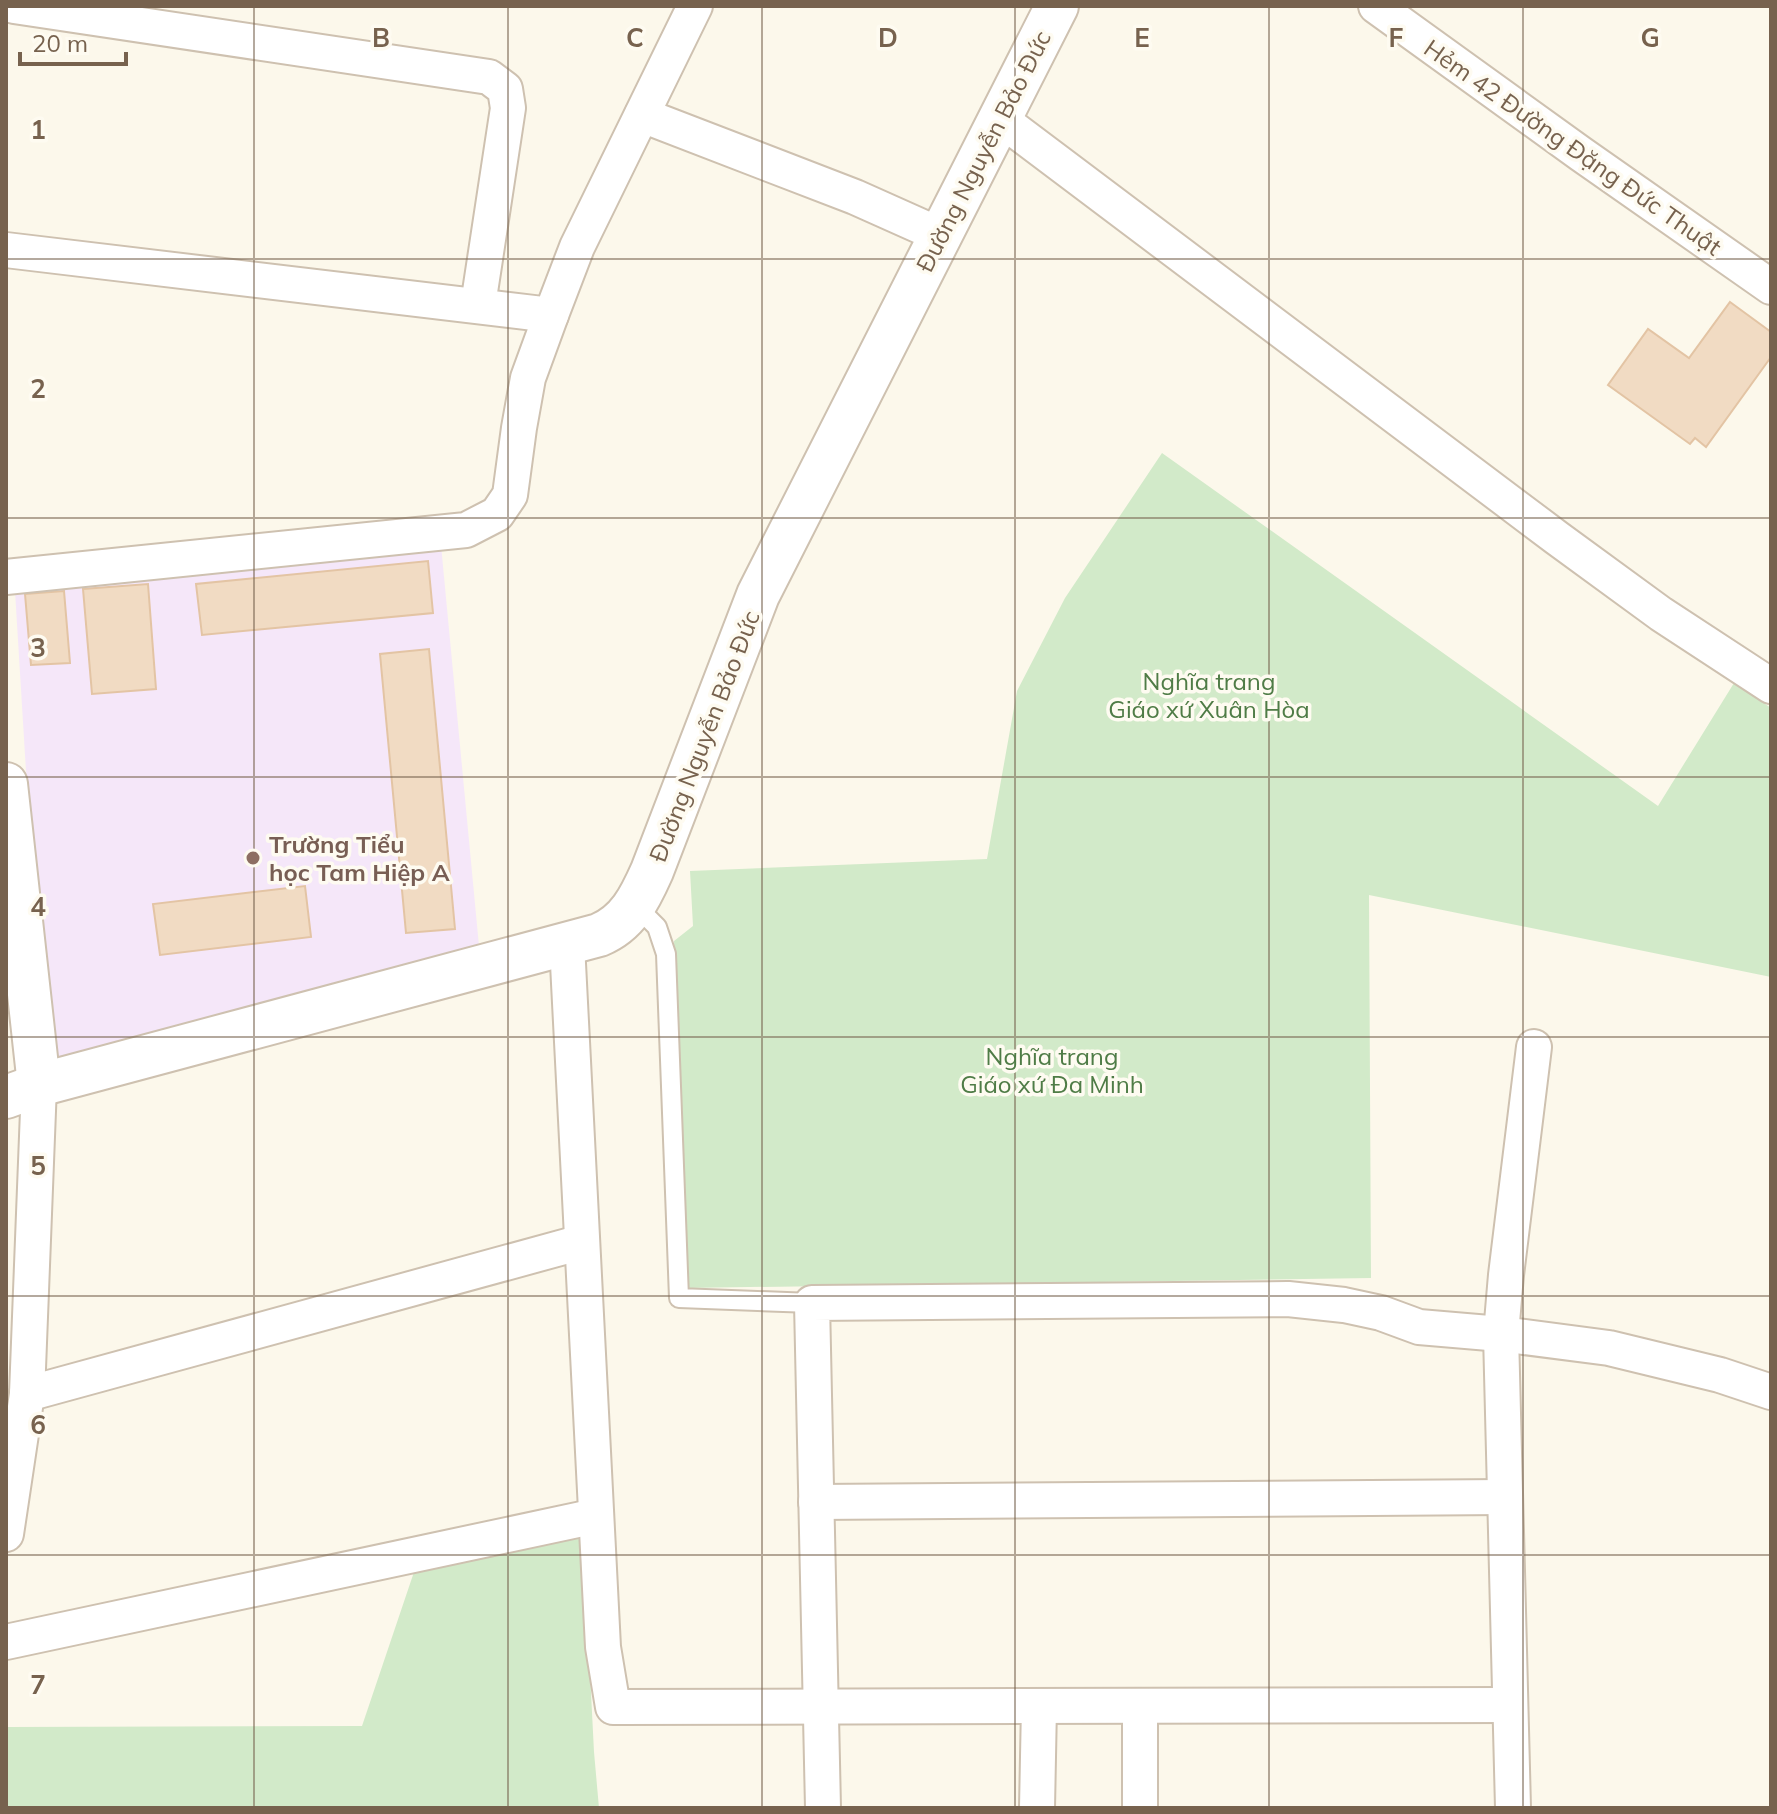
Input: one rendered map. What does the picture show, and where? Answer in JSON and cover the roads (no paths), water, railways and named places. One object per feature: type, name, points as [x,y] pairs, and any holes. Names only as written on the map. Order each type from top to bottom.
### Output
[{"type":"street","points":[[14,6],[489,77],[505,89],[508,108],[478,305]]},
{"type":"street","points":[[6,577],[466,530],[497,514],[510,495],[528,378],[577,247],[695,6]]},
{"type":"street","name":"Đường Nguyễn Bảo Đức","points":[[22,1091],[599,935],[614,929],[627,917],[658,857],[758,595],[1057,6]]},
{"type":"street","name":"Hẻm 42 Đường Đặng Đức Thuật","points":[[1376,6],[1771,287]]},
{"type":"street","points":[[642,115],[855,197],[940,235]]},
{"type":"street","points":[[999,118],[1557,538],[1661,614],[1771,686]]},
{"type":"street","points":[[6,250],[551,315]]},
{"type":"street","points":[[6,784],[22,1091],[27,1394],[6,1534]]},
{"type":"street","points":[[567,944],[603,1647],[613,1707],[1510,1705]]},
{"type":"street","points":[[1513,1808],[1501,1334],[1534,1047]]},
{"type":"street","points":[[27,1394],[582,1242]]},
{"type":"street","points":[[823,1808],[812,1303],[1288,1299],[1344,1305],[1381,1313],[1419,1327],[1609,1348],[1720,1375],[1771,1392]]},
{"type":"street","points":[[816,1502],[1505,1497]]},
{"type":"street","points":[[6,1642],[596,1516]]},
{"type":"street","points":[[1037,1808],[1039,1706]]},
{"type":"street","points":[[1140,1706],[1140,1808]]},
{"type":"lane","points":[[635,905],[657,927],[666,954],[679,1298],[812,1303]]},
{"type":"place","name":"Trường Tiểu học Tam Hiệp A","points":[[253,858]]},
{"type":"park label","name":"Nghĩa trang Giáo xứ Xuân Hòa","points":[[1209,695]]},
{"type":"park label","name":"Nghĩa trang Giáo xứ Đa Minh","points":[[1052,1070]]}]
